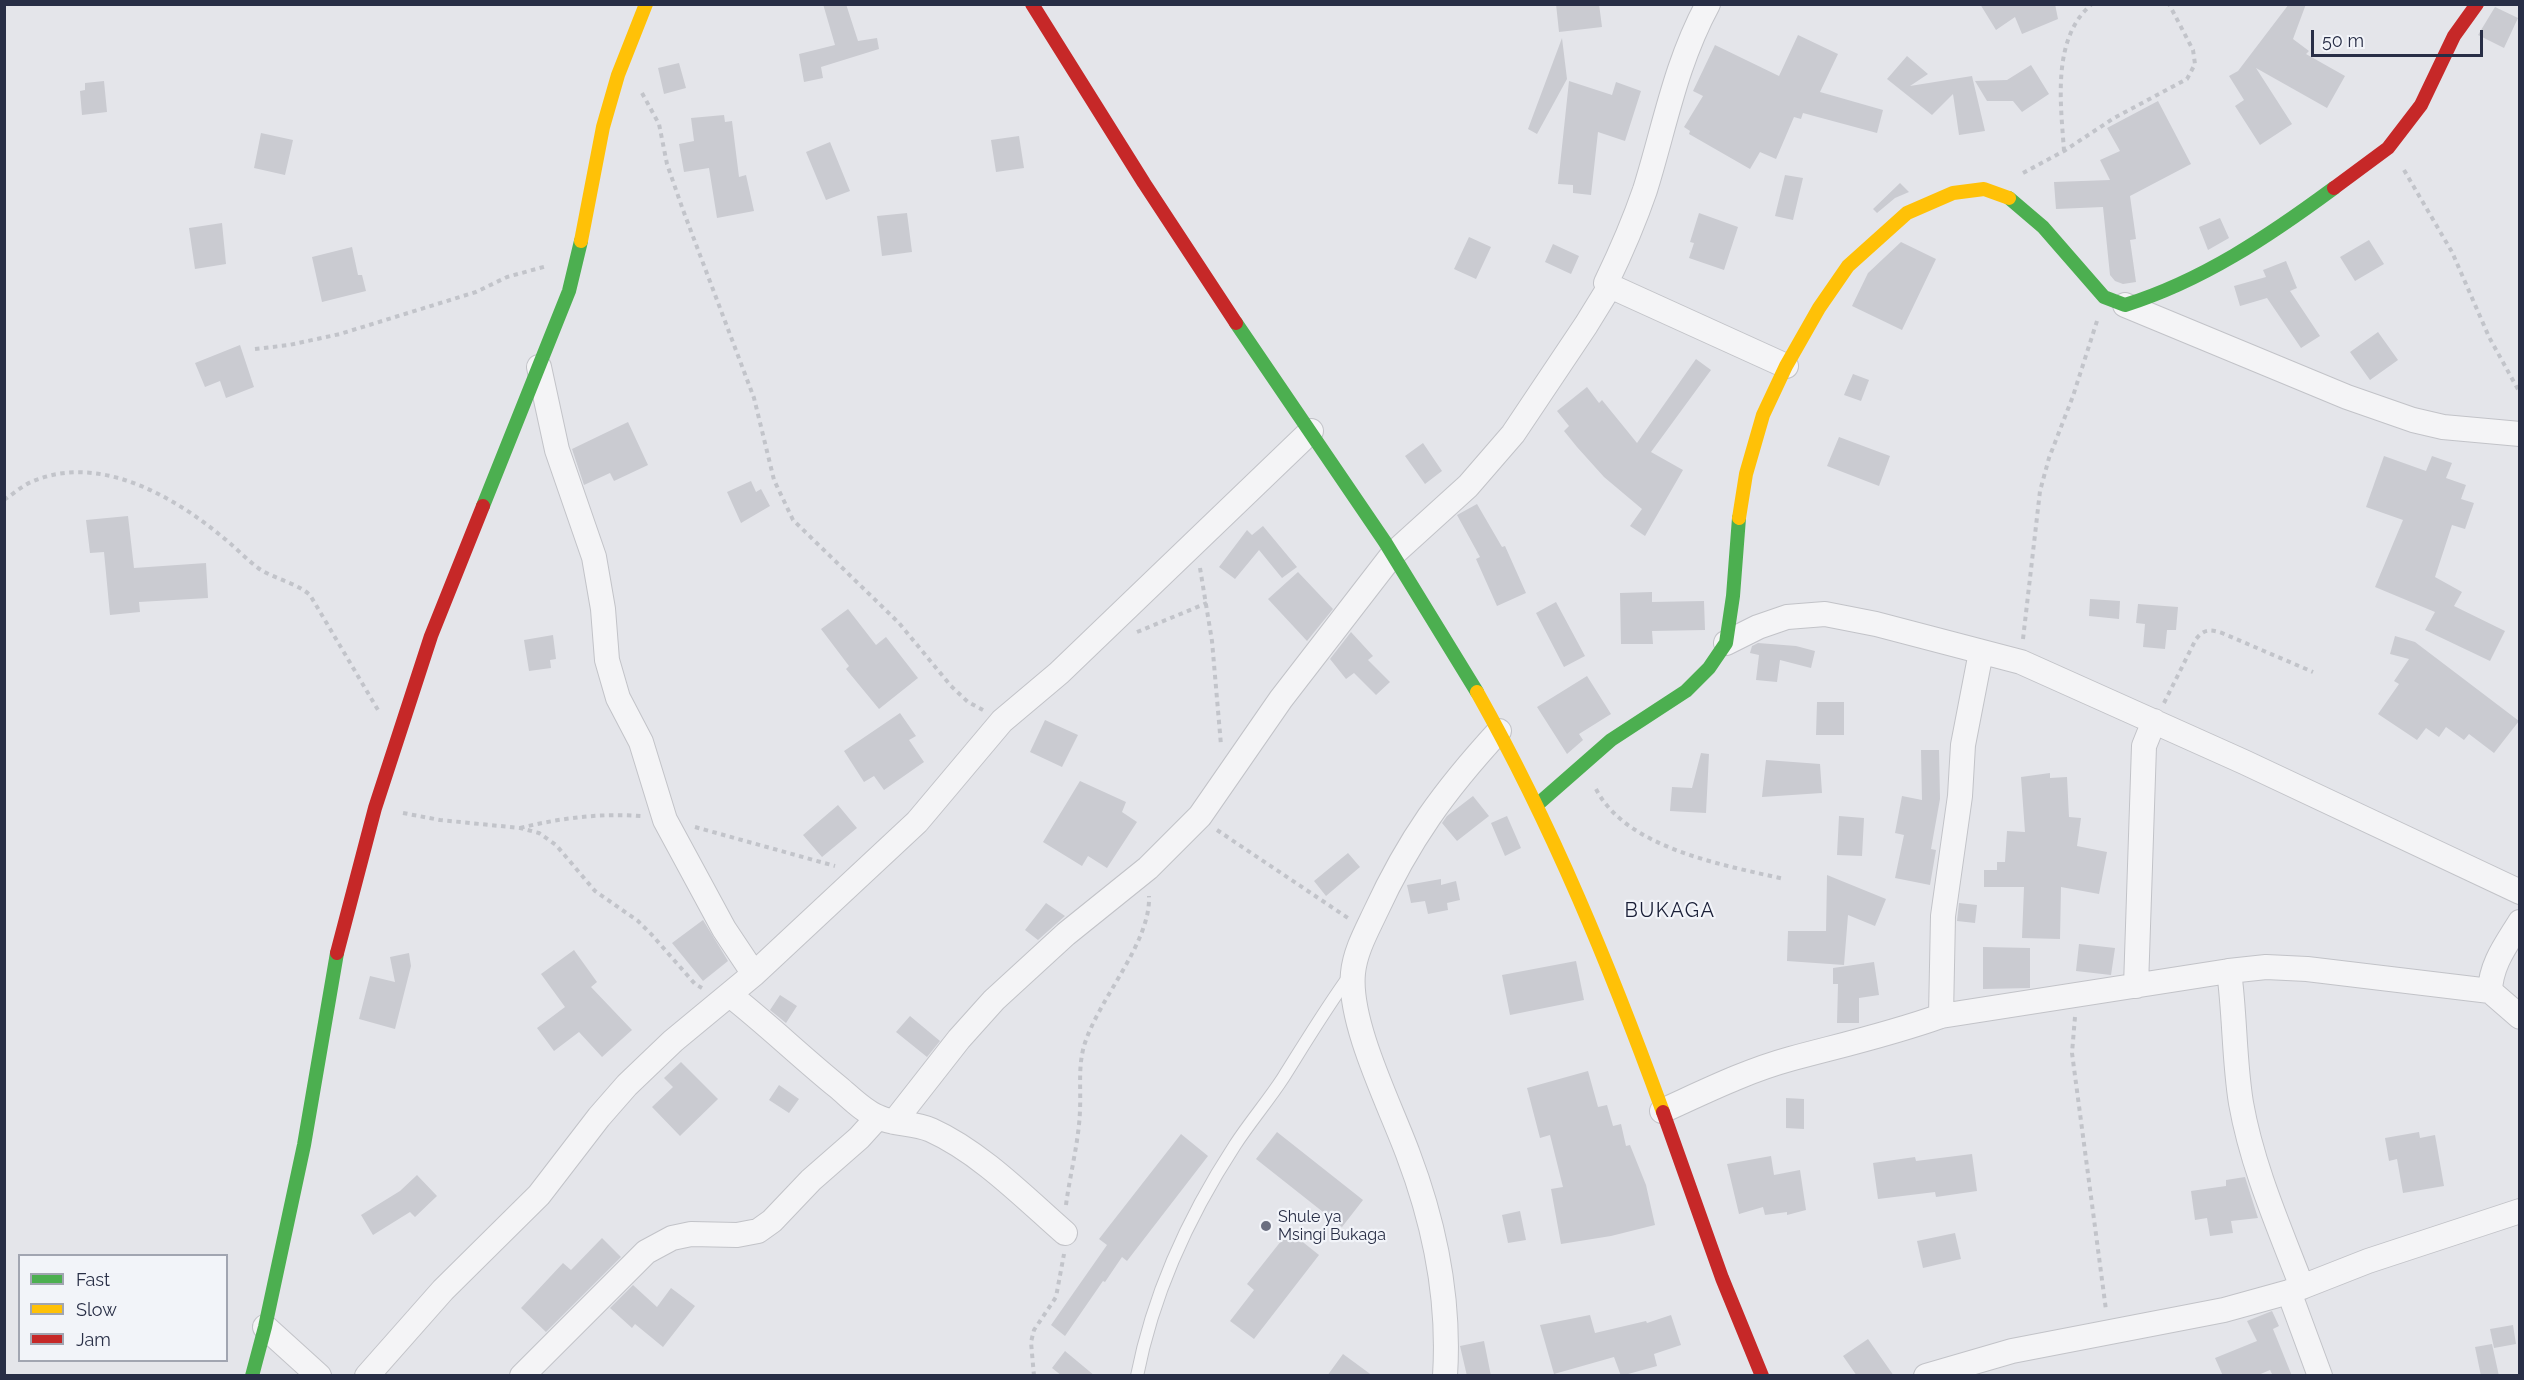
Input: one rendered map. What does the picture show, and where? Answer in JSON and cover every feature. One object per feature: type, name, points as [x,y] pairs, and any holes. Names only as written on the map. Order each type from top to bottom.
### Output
[{"type":"street","points":[[252,1376],[265,1328],[304,1145],[340,937],[375,807],[431,636],[569,291],[603,127],[618,75],[646,4]]},
{"type":"street","points":[[1032,4],[1210,286],[1393,554],[1499,730],[1538,804],[1598,941],[1662,1111],[1722,1282],[1761,1376]]},
{"type":"street","points":[[1708,4],[1693,32],[1680,65],[1645,190],[1627,239],[1606,283],[1786,366]]},
{"type":"street","points":[[2115,301],[2191,279],[2224,263],[2276,231],[2388,148],[2421,105],[2454,36],[2477,4]]},
{"type":"street","points":[[1726,644],[1733,596],[1736,534],[1746,474],[1763,415],[1786,366],[1819,308],[1848,266],[1907,213],[1953,193],[1984,189],[2006,195],[2043,227],[2115,301],[2347,397],[2413,420],[2443,427],[2520,434]]},
{"type":"street","points":[[522,1376],[646,1252],[672,1238],[691,1234],[737,1235],[758,1231],[772,1221],[811,1180],[859,1138],[886,1120],[994,1000],[1066,934],[1149,868],[1200,816],[1322,644],[1393,554],[1468,486],[1513,434],[1610,286]]},
{"type":"street","points":[[539,367],[557,450],[594,557],[602,599],[610,678],[641,742],[665,820],[724,929],[754,974]]},
{"type":"street","points":[[367,1376],[443,1290],[539,1195],[599,1117],[627,1085],[673,1041],[754,974],[917,822],[1002,721],[1059,673],[1196,544],[1311,431]]},
{"type":"street","points":[[1538,804],[1611,740],[1686,691],[1709,668],[1726,644],[1758,627],[1787,617],[1825,614],[1876,624],[2021,663],[2154,721],[2520,892]]},
{"type":"street","points":[[1941,1016],[1943,916],[1960,796],[1965,735],[1981,652]]},
{"type":"street","points":[[2136,986],[2144,747],[2154,721]]},
{"type":"street","points":[[1445,1376],[1445,1300],[1432,1226],[1409,1156],[1363,1036],[1355,1009],[1353,971],[1367,930],[1396,867],[1427,817],[1457,776],[1499,730]]},
{"type":"street","points":[[2490,990],[2496,962],[2520,922]]},
{"type":"street","points":[[1662,1111],[1716,1086],[1789,1059],[1896,1032],[1941,1016],[2229,971],[2266,967],[2307,969],[2490,990],[2520,1017]]},
{"type":"street","points":[[2229,971],[2234,1010],[2238,1081],[2247,1133],[2320,1376]]},
{"type":"street","points":[[730,994],[770,1027],[802,1059],[886,1120],[930,1129],[952,1142],[1013,1188],[1065,1233]]},
{"type":"street","points":[[1926,1376],[2012,1351],[2167,1323],[2295,1289],[2378,1258],[2520,1211]]},
{"type":"street","points":[[265,1328],[319,1376]]},
{"type":"lane","points":[[1137,1376],[1150,1322],[1191,1222],[1234,1146],[1353,971]]},
{"type":"path","points":[[2064,151],[2061,85],[2064,59],[2071,34],[2092,4]]},
{"type":"path","points":[[2021,174],[2064,151],[2114,118],[2187,79],[2195,64],[2193,50],[2169,4]]},
{"type":"path","points":[[618,75],[638,87],[659,124],[674,182],[712,290],[745,369],[761,423],[774,480],[793,520],[899,623],[951,686],[968,702],[1002,721]]},
{"type":"path","points":[[2388,148],[2416,188],[2452,252],[2488,337],[2520,393]]},
{"type":"path","points":[[255,349],[289,345],[340,334],[476,292],[524,271],[577,261]]},
{"type":"path","points":[[2021,663],[2026,601],[2040,491],[2049,458],[2073,396],[2115,301]]},
{"type":"path","points":[[4,500],[30,482],[61,474],[89,473],[114,476],[166,498],[220,534],[237,552],[262,570],[302,588],[310,595],[397,741]]},
{"type":"path","points":[[1196,544],[1212,641],[1222,785]]},
{"type":"path","points":[[2154,721],[2196,639],[2203,632],[2214,630],[2313,672]]},
{"type":"path","points":[[1583,764],[1603,803],[1630,828],[1688,853],[1784,879]]},
{"type":"path","points":[[375,807],[440,820],[520,828],[539,833],[556,844],[595,891],[638,921],[695,984],[706,990],[730,994]]},
{"type":"path","points":[[520,828],[544,822],[595,815],[636,816],[665,820],[861,873]]},
{"type":"path","points":[[1200,816],[1257,858],[1367,930]]},
{"type":"path","points":[[1034,1376],[1031,1342],[1034,1329],[1056,1297],[1063,1265],[1065,1213],[1080,1110],[1079,1074],[1084,1048],[1096,1016],[1132,952],[1144,925],[1150,901],[1149,868]]},
{"type":"path","points":[[2083,995],[2074,1019],[2072,1053],[2109,1332]]},
{"type":"building","points":[[823,4],[846,4],[858,41],[877,38],[879,49],[821,67],[823,78],[804,82],[799,54],[835,45]]},
{"type":"building","points":[[1556,4],[1599,4],[1602,27],[1559,32]]},
{"type":"building","points":[[1980,4],[2055,4],[2058,19],[2022,34],[2015,17],[1996,30]]},
{"type":"building","points":[[2289,4],[2306,4],[2293,39],[2309,51],[2306,54],[2345,76],[2327,108],[2256,68],[2292,124],[2260,145],[2235,106],[2244,100],[2229,76],[2238,71]]},
{"type":"building","points":[[2495,7],[2518,18],[2504,48],[2478,35]]},
{"type":"building","points":[[1798,35],[1838,54],[1820,92],[1883,110],[1877,133],[1803,113],[1801,119],[1794,117],[1776,159],[1760,152],[1750,169],[1689,134],[1690,131],[1684,127],[1703,96],[1693,91],[1715,45],[1779,76]]},
{"type":"building","points":[[1562,38],[1567,79],[1537,134],[1528,129]]},
{"type":"building","points":[[1907,56],[1928,74],[1910,86],[1972,76],[1985,131],[1959,135],[1953,94],[1932,115],[1887,79]]},
{"type":"building","points":[[679,63],[686,88],[664,94],[658,68]]},
{"type":"building","points":[[2031,65],[2049,94],[2022,112],[2013,101],[1987,101],[1975,81],[2007,80]]},
{"type":"building","points":[[104,81],[107,112],[82,115],[80,91],[85,90],[85,83]]},
{"type":"building","points":[[1569,81],[1612,95],[1616,82],[1641,91],[1625,141],[1598,132],[1591,195],[1573,193],[1573,185],[1558,184]]},
{"type":"building","points":[[2158,101],[2191,164],[2130,196],[2136,239],[2130,240],[2136,282],[2123,284],[2115,281],[2110,275],[2103,207],[2056,209],[2054,182],[2110,180],[2100,160],[2120,151],[2107,128]]},
{"type":"building","points":[[724,115],[725,122],[732,121],[739,177],[746,175],[754,211],[717,218],[709,168],[684,172],[679,144],[694,141],[691,118]]},
{"type":"building","points":[[261,133],[293,140],[285,175],[254,168]]},
{"type":"building","points":[[1019,136],[1024,168],[996,172],[991,140]]},
{"type":"building","points":[[830,142],[850,191],[826,200],[806,152]]},
{"type":"building","points":[[1785,175],[1803,178],[1793,220],[1775,216]]},
{"type":"building","points":[[1900,183],[1909,192],[1895,198],[1877,213],[1873,209]]},
{"type":"building","points":[[907,213],[912,252],[882,256],[877,216]]},
{"type":"building","points":[[1699,213],[1738,227],[1724,270],[1689,258],[1694,243],[1690,242]]},
{"type":"building","points":[[2220,218],[2229,238],[2208,250],[2199,227]]},
{"type":"building","points":[[222,223],[226,264],[195,269],[189,228]]},
{"type":"building","points":[[1469,237],[1491,247],[1476,279],[1454,269]]},
{"type":"building","points":[[2369,240],[2384,264],[2355,281],[2340,257]]},
{"type":"building","points":[[1901,242],[1936,259],[1902,330],[1852,306],[1868,273]]},
{"type":"building","points":[[1553,244],[1579,256],[1571,274],[1545,262]]},
{"type":"building","points":[[352,247],[358,275],[362,275],[366,291],[322,302],[312,257]]},
{"type":"building","points":[[2286,261],[2297,288],[2290,291],[2320,336],[2301,348],[2267,298],[2240,306],[2234,286],[2266,277],[2263,270]]},
{"type":"building","points":[[2378,332],[2398,360],[2370,380],[2350,352]]},
{"type":"building","points":[[240,345],[254,387],[226,398],[220,381],[205,387],[195,363]]},
{"type":"building","points":[[1696,359],[1711,370],[1651,452],[1683,470],[1645,536],[1630,526],[1642,509],[1604,477],[1577,447],[1564,431],[1569,426],[1557,411],[1587,387],[1599,403],[1602,400],[1637,443]]},
{"type":"building","points":[[1853,374],[1869,380],[1861,401],[1844,395]]},
{"type":"building","points":[[628,422],[648,465],[614,481],[610,473],[584,485],[572,449]]},
{"type":"building","points":[[1839,437],[1890,456],[1879,486],[1827,466]]},
{"type":"building","points":[[1423,443],[1442,471],[1425,484],[1405,456]]},
{"type":"building","points":[[2384,456],[2426,471],[2432,456],[2452,463],[2446,478],[2466,485],[2461,499],[2474,503],[2465,529],[2452,525],[2435,577],[2462,592],[2454,606],[2505,631],[2490,661],[2425,630],[2435,612],[2375,587],[2403,520],[2366,507]]},
{"type":"building","points":[[751,481],[756,492],[761,489],[770,506],[741,523],[727,492]]},
{"type":"building","points":[[1477,504],[1502,547],[1505,546],[1526,593],[1497,606],[1476,559],[1480,557],[1457,515]]},
{"type":"building","points":[[128,516],[134,568],[206,563],[208,598],[139,602],[140,612],[110,615],[104,552],[90,553],[86,520]]},
{"type":"building","points":[[1263,526],[1297,567],[1282,578],[1259,550],[1235,579],[1219,567],[1247,530],[1252,535]]},
{"type":"building","points":[[1298,572],[1333,609],[1307,641],[1268,599]]},
{"type":"building","points":[[1652,592],[1652,602],[1704,601],[1705,630],[1652,631],[1653,644],[1621,644],[1620,593]]},
{"type":"building","points":[[2090,599],[2120,601],[2119,619],[2089,616]]},
{"type":"building","points":[[1556,602],[1585,656],[1564,667],[1536,613]]},
{"type":"building","points":[[2138,604],[2178,607],[2176,630],[2167,630],[2165,649],[2143,647],[2145,624],[2136,623]]},
{"type":"building","points":[[848,609],[876,645],[886,637],[918,678],[879,709],[846,669],[849,666],[821,629]]},
{"type":"building","points":[[1351,632],[1373,656],[1368,660],[1390,682],[1376,695],[1354,673],[1346,679],[1330,659]]},
{"type":"building","points":[[553,635],[556,659],[550,660],[551,668],[529,671],[524,640]]},
{"type":"building","points":[[2395,636],[2415,642],[2519,721],[2494,753],[2469,734],[2464,740],[2446,727],[2439,737],[2426,728],[2417,740],[2378,714],[2399,684],[2394,681],[2409,659],[2390,654]]},
{"type":"building","points":[[1758,643],[1796,646],[1815,651],[1811,668],[1780,660],[1777,682],[1756,680],[1759,655],[1750,653],[1752,646]]},
{"type":"building","points":[[1587,676],[1611,714],[1579,734],[1583,740],[1567,754],[1537,707]]},
{"type":"building","points":[[1817,702],[1844,702],[1844,735],[1816,735]]},
{"type":"building","points":[[900,713],[916,736],[909,740],[924,762],[884,790],[874,776],[864,782],[844,751]]},
{"type":"building","points":[[1045,720],[1078,735],[1062,767],[1030,752]]},
{"type":"building","points":[[1921,750],[1939,750],[1940,799],[1931,849],[1936,850],[1930,885],[1895,878],[1904,835],[1895,833],[1902,796],[1922,800]]},
{"type":"building","points":[[1701,753],[1709,754],[1706,813],[1670,811],[1672,787],[1692,788]]},
{"type":"building","points":[[1766,760],[1820,764],[1822,793],[1762,797]]},
{"type":"building","points":[[2050,773],[2050,778],[2067,777],[2069,817],[2081,818],[2077,846],[2107,852],[2099,894],[2061,887],[2060,939],[2022,938],[2024,887],[1984,887],[1984,870],[1997,870],[1997,862],[2005,862],[2007,831],[2025,832],[2021,777]]},
{"type":"building","points":[[1080,781],[1126,802],[1122,812],[1137,822],[1107,868],[1088,856],[1082,866],[1043,842]]},
{"type":"building","points":[[1473,796],[1489,816],[1457,841],[1442,823],[1447,816]]},
{"type":"building","points":[[838,805],[857,828],[822,857],[803,835]]},
{"type":"building","points":[[1507,816],[1521,848],[1505,856],[1491,823]]},
{"type":"building","points":[[1839,816],[1864,818],[1862,856],[1837,855]]},
{"type":"building","points":[[1348,853],[1360,867],[1326,896],[1314,881]]},
{"type":"building","points":[[1827,875],[1886,899],[1875,926],[1848,915],[1844,965],[1787,961],[1788,931],[1826,931]]},
{"type":"building","points":[[1441,879],[1441,885],[1456,881],[1460,900],[1447,903],[1448,910],[1428,914],[1425,901],[1411,903],[1407,885]]},
{"type":"building","points":[[1046,903],[1065,916],[1038,940],[1025,930]]},
{"type":"building","points":[[1959,903],[1977,905],[1975,923],[1957,921]]},
{"type":"building","points":[[703,920],[728,961],[703,981],[672,943]]},
{"type":"building","points":[[2079,944],[2115,948],[2111,975],[2076,971]]},
{"type":"building","points":[[1983,947],[2030,948],[2030,988],[1983,989]]},
{"type":"building","points":[[574,950],[597,982],[591,987],[632,1030],[602,1057],[579,1032],[554,1051],[537,1028],[565,1007],[541,974]]},
{"type":"building","points":[[409,953],[411,966],[395,1029],[359,1019],[370,976],[395,982],[390,957]]},
{"type":"building","points":[[1576,961],[1584,1000],[1510,1015],[1502,975]]},
{"type":"building","points":[[1874,962],[1879,995],[1859,998],[1859,1023],[1837,1023],[1838,984],[1833,984],[1833,968]]},
{"type":"building","points":[[780,995],[797,1006],[786,1023],[770,1010]]},
{"type":"building","points":[[910,1016],[940,1041],[927,1057],[896,1032]]},
{"type":"building","points":[[681,1062],[718,1099],[680,1136],[652,1107],[673,1087],[664,1078]]},
{"type":"building","points":[[1588,1071],[1598,1107],[1607,1105],[1613,1126],[1621,1124],[1626,1146],[1630,1145],[1646,1185],[1655,1225],[1611,1236],[1561,1244],[1551,1189],[1563,1187],[1550,1135],[1540,1138],[1527,1088]]},
{"type":"building","points":[[779,1085],[799,1099],[789,1113],[769,1100]]},
{"type":"building","points":[[1786,1098],[1804,1099],[1804,1129],[1786,1128]]},
{"type":"building","points":[[1277,1132],[1363,1200],[1342,1227],[1256,1159]]},
{"type":"building","points":[[2419,1132],[2420,1138],[2435,1135],[2444,1186],[2403,1193],[2397,1159],[2389,1161],[2385,1138]]},
{"type":"building","points":[[1181,1134],[1208,1156],[1127,1261],[1122,1257],[1065,1336],[1051,1325],[1107,1245],[1099,1239]]},
{"type":"building","points":[[1972,1154],[1977,1191],[1936,1197],[1935,1192],[1878,1199],[1873,1163],[1915,1157],[1916,1161]]},
{"type":"building","points":[[1771,1156],[1774,1175],[1800,1170],[1806,1210],[1787,1215],[1787,1212],[1765,1215],[1763,1207],[1739,1214],[1727,1164]]},
{"type":"building","points":[[417,1175],[437,1196],[415,1217],[410,1212],[373,1235],[361,1215],[400,1191]]},
{"type":"building","points":[[2245,1177],[2258,1218],[2231,1221],[2233,1233],[2210,1236],[2207,1218],[2195,1220],[2191,1191],[2226,1186],[2226,1180]]},
{"type":"building","points":[[1520,1211],[1526,1240],[1508,1243],[1502,1215]]},
{"type":"building","points":[[1289,1231],[1319,1255],[1254,1339],[1230,1321],[1254,1290],[1247,1284]]},
{"type":"building","points":[[1955,1233],[1961,1259],[1923,1268],[1917,1241]]},
{"type":"building","points":[[602,1238],[621,1257],[546,1332],[521,1308],[563,1263],[571,1270]]},
{"type":"building","points":[[633,1285],[657,1307],[671,1288],[695,1306],[663,1347],[635,1324],[632,1328],[610,1308]]},
{"type":"building","points":[[2272,1311],[2279,1326],[2273,1329],[2292,1376],[2273,1376],[2270,1370],[2256,1376],[2223,1376],[2215,1358],[2257,1341],[2247,1321]]},
{"type":"building","points":[[1590,1315],[1595,1333],[1646,1321],[1647,1323],[1671,1315],[1681,1345],[1654,1354],[1657,1366],[1621,1376],[1614,1357],[1554,1374],[1540,1325]]},
{"type":"building","points":[[2513,1325],[2516,1344],[2494,1348],[2490,1329]]},
{"type":"building","points":[[1868,1339],[1894,1376],[1857,1376],[1843,1356]]},
{"type":"building","points":[[1484,1341],[1491,1376],[1467,1376],[1460,1346]]},
{"type":"building","points":[[2492,1344],[2499,1376],[2481,1376],[2475,1347]]},
{"type":"building","points":[[1065,1351],[1095,1376],[1062,1376],[1052,1368]]},
{"type":"building","points":[[1343,1354],[1373,1376],[1327,1376]]},
{"type":"traffic: fast","points":[[2009,198],[2043,227],[2104,297],[2125,305],[2181,283],[2234,256],[2334,188]]},
{"type":"traffic: fast","points":[[483,506],[569,291],[581,241]]},
{"type":"traffic: fast","points":[[1236,323],[1385,542],[1477,692]]},
{"type":"traffic: fast","points":[[1538,804],[1611,740],[1686,691],[1709,668],[1726,643],[1733,596],[1739,518]]},
{"type":"traffic: fast","points":[[252,1376],[265,1327],[304,1145],[337,953]]},
{"type":"traffic: slow","points":[[581,241],[603,127],[618,75],[646,4]]},
{"type":"traffic: slow","points":[[1739,518],[1746,474],[1763,415],[1786,366],[1819,308],[1848,266],[1907,213],[1953,193],[1984,189],[2009,198]]},
{"type":"traffic: slow","points":[[1477,692],[1531,794],[1579,898],[1663,1112]]},
{"type":"traffic: jam","points":[[1032,4],[1144,183],[1236,323]]},
{"type":"traffic: jam","points":[[2334,188],[2388,148],[2421,105],[2454,36],[2477,4]]},
{"type":"traffic: jam","points":[[337,953],[375,808],[431,636],[483,506]]},
{"type":"traffic: jam","points":[[1663,1112],[1722,1278],[1762,1376]]},
{"type":"place","name":"Shule ya Msingi Bukaga","points":[[1266,1226]]},
{"type":"district","name":"BUKAGA","points":[[1670,911]]}]
